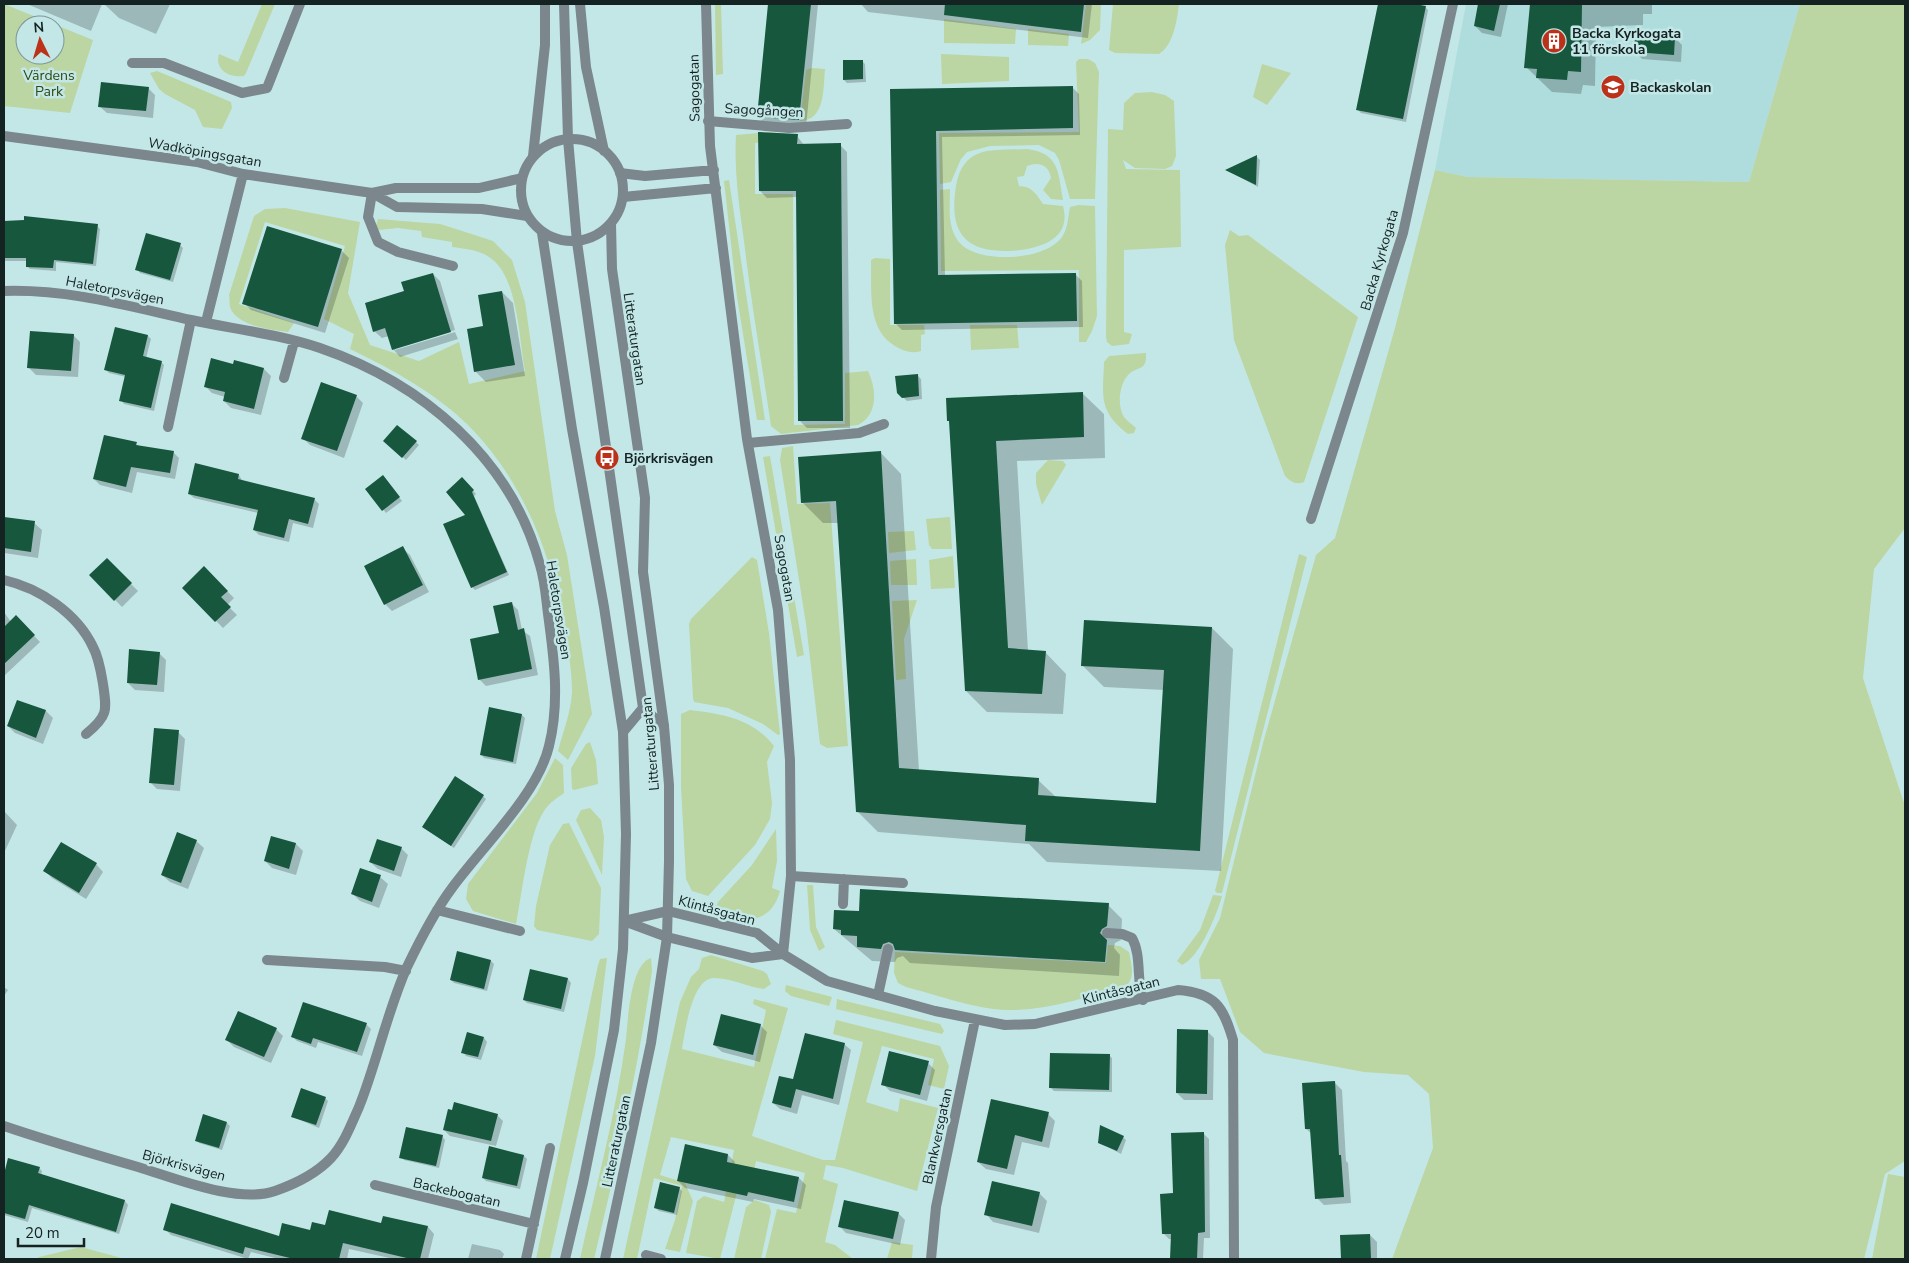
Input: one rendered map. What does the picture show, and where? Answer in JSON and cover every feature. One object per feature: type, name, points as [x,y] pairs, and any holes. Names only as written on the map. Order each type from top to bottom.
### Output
[{"type":"street","points":[[132,63],[164,63],[242,93],[267,88],[300,4]]},
{"type":"street","points":[[545,4],[545,45],[533,156],[522,178],[521,197],[527,216],[542,233],[557,240],[577,242],[596,235],[612,223]]},
{"type":"street","points":[[564,4],[568,139],[577,242],[643,708],[664,726]]},
{"type":"street","points":[[580,4],[586,66],[604,151]]},
{"type":"street","name":"Sagogatan","points":[[706,4],[708,121],[748,443],[778,610],[790,760],[791,876],[783,954]]},
{"type":"street","name":"Backa Kyrkogata","points":[[1311,519],[1403,233],[1453,4]]},
{"type":"street","name":"Sagogången","points":[[708,121],[789,128],[847,124]]},
{"type":"street","name":"Wadköpingsgatan","points":[[4,136],[197,162],[243,174],[372,193],[396,188],[479,188],[522,178]]},
{"type":"street","points":[[533,156],[552,143],[568,139],[587,142],[604,151],[614,161],[620,173],[645,176],[714,170]]},
{"type":"street","name":"Litteraturgatan","points":[[604,1259],[651,1042],[667,937],[668,911],[669,786],[664,726],[643,572],[645,498],[612,269],[612,223],[619,211],[622,197],[620,173]]},
{"type":"street","points":[[206,322],[243,174]]},
{"type":"street","points":[[622,197],[716,188]]},
{"type":"street","points":[[372,193],[368,217],[378,242],[398,252],[453,266]]},
{"type":"street","name":"Wadköpingsgatan","points":[[372,193],[397,207],[482,209],[527,216]]},
{"type":"street","name":"Litteraturgatan","points":[[542,233],[572,429],[604,607],[622,732],[626,834],[624,921],[614,1030],[584,1183],[565,1259]]},
{"type":"street","name":"Haletorpsvägen","points":[[4,291],[55,292],[81,295],[317,347],[392,380],[456,426],[482,456],[512,498],[541,566],[555,666],[555,706],[549,749],[532,784],[437,910]]},
{"type":"street","points":[[168,427],[191,320]]},
{"type":"street","points":[[284,378],[294,342]]},
{"type":"street","points":[[748,443],[859,433],[884,424]]},
{"type":"street","points":[[4,580],[24,584],[46,597],[76,622],[93,647],[101,672],[107,708],[102,721],[86,734]]},
{"type":"street","points":[[622,732],[643,708]]},
{"type":"street","points":[[791,876],[903,883]]},
{"type":"street","points":[[843,904],[844,879]]},
{"type":"street","points":[[437,910],[520,931]]},
{"type":"street","name":"Björkrisvägen","points":[[4,1126],[215,1190],[254,1195],[268,1194],[308,1177],[332,1157],[342,1143],[373,1073],[406,971],[437,910]]},
{"type":"street","points":[[624,921],[668,911]]},
{"type":"street","name":"Klintåsgatan","points":[[668,911],[757,934],[783,954],[827,981],[975,1020],[1005,1025],[1035,1024],[1178,990],[1192,991],[1210,997],[1226,1015],[1233,1040],[1234,1259]]},
{"type":"street","points":[[624,921],[667,937],[752,958],[783,954]]},
{"type":"street","points":[[1107,933],[1122,934],[1132,938],[1137,947],[1137,978],[1142,1000]]},
{"type":"street","points":[[878,995],[888,949]]},
{"type":"street","points":[[267,960],[385,967],[406,971]]},
{"type":"street","name":"Blankversgatan","points":[[931,1259],[936,1207],[975,1020]]},
{"type":"street","points":[[526,1259],[550,1148]]},
{"type":"street","name":"Backebogatan","points":[[375,1186],[534,1224]]},
{"type":"street","points":[[646,1255],[661,1259]]},
{"type":"shaded area","name":"Backaskolan","points":[[1466,4],[1800,4],[1749,182],[1468,177],[1435,170]]},
{"type":"green space","name":"Värdens Park","points":[[4,4],[31,15],[15,15],[15,65],[65,65],[65,29],[93,40],[70,113],[4,106]]},
{"type":"green space","points":[[262,4],[275,4],[246,73],[244,76],[233,76],[224,72],[219,64],[219,54],[238,62]]},
{"type":"green space","points":[[715,4],[721,4],[723,74],[716,75]]},
{"type":"green space","points":[[1086,4],[1101,4],[1100,30],[1090,40],[1081,44]]},
{"type":"green space","points":[[1113,4],[1179,4],[1174,31],[1164,50],[1159,54],[1115,53],[1109,50]]},
{"type":"green space","points":[[1800,4],[1905,4],[1905,528],[1874,569],[1863,678],[1905,806],[1905,1161],[1885,1174],[1864,1259],[1392,1259],[1433,1148],[1429,1094],[1408,1075],[1364,1072],[1264,1053],[1240,1032],[1220,979],[1201,979],[1199,960],[1220,918],[1263,743],[1316,555],[1335,538],[1395,328],[1435,170],[1468,177],[1749,182]]},
{"type":"green space","points":[[944,19],[1016,29],[1015,44],[944,43]]},
{"type":"green space","points":[[1028,29],[1069,34],[1068,46],[1028,45]]},
{"type":"green space","points":[[941,54],[1009,57],[1009,81],[942,84]]},
{"type":"green space","points":[[1079,59],[1088,59],[1095,63],[1099,72],[1095,199],[1070,199],[1059,160],[1055,153],[1039,145],[990,146],[967,152],[961,159],[951,182],[940,184],[939,133],[1079,132],[1076,62]]},
{"type":"green space","points":[[1262,64],[1291,73],[1267,105],[1253,97]]},
{"type":"green space","points":[[812,68],[825,69],[823,94],[819,109],[815,115],[800,121],[806,70]]},
{"type":"green space","points":[[157,71],[231,102],[232,108],[222,129],[203,127],[195,110],[159,89],[150,73]]},
{"type":"green space","points":[[1152,92],[1165,95],[1174,101],[1176,156],[1172,166],[1165,169],[1135,168],[1123,160],[1126,169],[1180,170],[1181,247],[1124,250],[1124,332],[1132,334],[1129,344],[1112,346],[1107,342],[1106,337],[1108,129],[1123,130],[1124,103],[1135,93]]},
{"type":"green space","points":[[768,132],[796,135],[796,140],[755,143],[755,194],[793,194],[794,425],[845,424],[845,373],[868,371],[873,386],[874,401],[865,421],[858,425],[781,434],[771,426],[753,310],[736,175],[736,135]]},
{"type":"green space","points":[[1027,149],[1038,151],[1052,160],[1058,173],[1063,200],[1051,199],[1043,190],[1051,178],[1048,170],[1043,165],[1027,166],[1024,176],[1017,177],[1019,186],[1031,189],[1043,204],[1063,206],[1065,218],[1062,228],[1057,236],[1049,242],[1029,249],[993,250],[980,248],[970,243],[958,227],[955,215],[954,202],[960,172],[973,156],[982,152]]},
{"type":"green space","points":[[729,180],[765,420],[757,420],[737,297],[724,181]]},
{"type":"green space","points":[[950,189],[951,222],[954,235],[967,249],[995,257],[1027,255],[1054,245],[1064,234],[1070,207],[1079,205],[1095,206],[1097,316],[1086,342],[1079,342],[1079,270],[941,271],[940,190]]},
{"type":"green space","points":[[285,208],[360,222],[348,293],[370,345],[419,361],[459,342],[469,384],[525,371],[513,296],[501,269],[484,254],[474,250],[452,247],[452,242],[422,237],[421,231],[398,228],[379,230],[376,226],[378,219],[440,224],[493,241],[512,260],[525,302],[555,511],[567,555],[592,714],[568,760],[558,751],[572,692],[568,647],[550,567],[530,515],[518,491],[503,468],[468,425],[441,402],[412,382],[350,349],[354,334],[324,319],[345,246],[265,222],[239,304],[294,323],[288,332],[255,326],[239,319],[230,307],[229,295],[254,216],[265,209]]},
{"type":"green space","points":[[1230,230],[1239,236],[1248,235],[1358,317],[1304,482],[1301,483],[1289,480],[1285,476],[1234,340],[1225,245]]},
{"type":"green space","points":[[875,258],[890,259],[890,325],[924,325],[925,334],[921,335],[921,351],[911,352],[898,348],[886,339],[879,329],[872,307],[871,295],[871,260]]},
{"type":"green space","points":[[970,325],[1017,325],[1019,348],[971,350]]},
{"type":"green space","points":[[1146,353],[1143,366],[1128,375],[1121,390],[1120,407],[1125,418],[1136,428],[1134,433],[1128,434],[1111,418],[1104,402],[1104,362],[1109,356]]},
{"type":"green space","points":[[793,446],[797,504],[830,503],[848,746],[827,748],[820,744],[806,624],[780,460],[782,448]]},
{"type":"green space","points":[[770,456],[804,655],[797,657],[763,457]]},
{"type":"green space","points":[[1048,460],[1063,461],[1066,465],[1042,505],[1036,484],[1036,473]]},
{"type":"green space","points":[[950,517],[952,549],[932,549],[929,545],[926,519]]},
{"type":"green space","points":[[914,531],[916,550],[889,553],[888,532]]},
{"type":"green space","points":[[1299,554],[1307,557],[1222,893],[1217,893],[1215,891]]},
{"type":"green space","points":[[953,556],[955,588],[931,589],[929,560]]},
{"type":"green space","points":[[752,557],[757,560],[769,633],[780,734],[778,735],[763,724],[728,708],[694,702],[693,698],[689,624],[691,619]]},
{"type":"green space","points":[[916,559],[917,585],[891,585],[890,561]]},
{"type":"green space","points":[[917,600],[904,639],[906,679],[896,680],[892,601]]},
{"type":"green space","points":[[690,710],[714,713],[746,723],[756,729],[774,746],[767,762],[772,803],[770,819],[755,845],[708,896],[692,891],[686,879],[681,787],[681,714]]},
{"type":"green space","points":[[590,742],[596,760],[598,784],[574,790],[572,789],[571,768],[586,744]]},
{"type":"green space","points":[[555,758],[563,765],[564,793],[548,806],[538,822],[523,881],[516,924],[473,911],[466,899],[468,884],[537,793]]},
{"type":"green space","points":[[590,808],[601,820],[604,837],[602,875],[576,820],[581,810]]},
{"type":"green space","points":[[569,823],[601,888],[599,934],[592,941],[537,930],[534,926],[536,906],[550,845],[563,824]]},
{"type":"green space","points":[[776,829],[777,861],[772,888],[780,891],[775,903],[769,911],[754,919],[713,914],[718,902],[752,865]]},
{"type":"green space","points":[[807,885],[813,885],[816,927],[825,947],[819,951],[810,930]]},
{"type":"green space","points":[[1213,895],[1222,896],[1212,924],[1195,953],[1182,965],[1177,961],[1200,930]]},
{"type":"green space","points":[[1108,945],[1120,946],[1129,952],[1132,973],[1128,984],[1072,1001],[1030,1009],[1001,1010],[960,1002],[906,987],[898,983],[894,973],[895,952],[1106,963]]},
{"type":"green space","points":[[711,955],[763,971],[767,974],[771,984],[764,989],[720,978],[706,980],[695,996],[691,1007],[682,1049],[754,1067],[766,1010],[753,1004],[754,999],[788,1008],[752,1136],[823,1160],[835,1160],[863,1042],[833,1034],[836,1020],[940,1046],[949,1066],[944,1089],[928,1085],[934,1059],[882,1046],[866,1102],[898,1112],[900,1098],[938,1108],[917,1191],[843,1168],[826,1165],[823,1179],[838,1184],[825,1242],[835,1245],[853,1259],[765,1259],[777,1209],[796,1213],[805,1173],[756,1161],[749,1194],[737,1192],[720,1259],[686,1253],[697,1201],[704,1196],[724,1202],[734,1150],[671,1137],[660,1175],[685,1183],[693,1201],[680,1252],[665,1249],[675,1220],[682,1186],[654,1178],[637,1259],[623,1259],[680,1002],[691,977],[699,969],[702,958]]},
{"type":"green space","points":[[607,958],[595,1056],[550,1259],[536,1259],[598,965],[600,959]]},
{"type":"green space","points":[[651,958],[652,971],[640,1044],[603,1223],[594,1259],[580,1259],[617,1094],[631,994],[634,982],[644,962]]},
{"type":"green space","points":[[786,985],[832,997],[829,1006],[791,996],[785,991]]},
{"type":"green space","points":[[837,999],[940,1024],[944,1031],[942,1034],[836,1009]]},
{"type":"green space","points":[[1888,1174],[1905,1177],[1905,1259],[1872,1259]]},
{"type":"green space","points":[[755,1200],[769,1205],[771,1212],[761,1259],[734,1259],[746,1207]]},
{"type":"green space","points":[[892,1242],[913,1245],[912,1259],[887,1259]]},
{"type":"green space","points":[[81,1247],[125,1259],[36,1259],[39,1257]]},
{"type":"building","points":[[768,4],[811,4],[799,120],[757,117]]},
{"type":"building","points":[[945,4],[1084,4],[1081,32],[944,15]]},
{"type":"building","points":[[1378,4],[1415,4],[1426,6],[1403,119],[1356,110]]},
{"type":"building","points":[[1478,4],[1500,4],[1494,31],[1474,26]]},
{"type":"building","name":"Backa Kyrkogata 11 förskola","points":[[1530,4],[1582,4],[1581,72],[1568,71],[1567,80],[1536,78],[1537,69],[1524,68]]},
{"type":"building","points":[[1635,34],[1675,37],[1674,55],[1634,52]]},
{"type":"building","points":[[843,60],[863,60],[863,79],[843,80]]},
{"type":"building","points":[[101,82],[149,87],[146,111],[98,107]]},
{"type":"building","points":[[1073,86],[1073,128],[936,131],[938,275],[1076,273],[1077,321],[894,324],[890,89]]},
{"type":"building","points":[[758,132],[798,134],[797,144],[841,143],[843,421],[798,421],[796,191],[759,191]]},
{"type":"building","points":[[1257,155],[1256,185],[1225,170]]},
{"type":"building","points":[[24,216],[98,224],[93,264],[54,260],[53,268],[26,267],[26,258],[4,258],[4,221],[24,220]]},
{"type":"building","points":[[267,226],[342,249],[318,327],[242,304]]},
{"type":"building","points":[[146,233],[181,243],[170,280],[135,270]]},
{"type":"building","points":[[433,273],[451,332],[392,350],[385,328],[373,332],[365,303],[404,291],[401,282]]},
{"type":"building","points":[[502,291],[515,365],[474,372],[467,329],[483,326],[478,295]]},
{"type":"building","points":[[115,327],[148,335],[143,356],[162,361],[151,408],[119,401],[125,375],[104,370]]},
{"type":"building","points":[[30,331],[74,334],[71,371],[27,368]]},
{"type":"building","points":[[211,358],[233,364],[234,360],[264,368],[254,409],[223,401],[225,392],[204,387]]},
{"type":"building","points":[[918,374],[919,396],[902,398],[897,393],[895,376]]},
{"type":"building","points":[[321,382],[357,395],[337,451],[301,439]]},
{"type":"building","points":[[1083,392],[1084,437],[996,441],[1008,648],[1046,651],[1042,694],[965,691],[949,421],[947,421],[946,398]]},
{"type":"building","points":[[397,425],[417,441],[402,458],[383,441]]},
{"type":"building","points":[[104,435],[137,442],[136,445],[174,451],[170,473],[131,467],[126,487],[93,479]]},
{"type":"building","points":[[881,451],[899,768],[1039,778],[1038,795],[1156,803],[1164,670],[1081,666],[1084,620],[1212,627],[1200,851],[1025,841],[1026,825],[856,812],[836,501],[801,503],[798,457]]},
{"type":"building","points":[[195,463],[239,474],[238,479],[315,498],[308,524],[289,519],[284,538],[253,530],[258,510],[188,494]]},
{"type":"building","points":[[383,475],[400,497],[382,511],[365,489]]},
{"type":"building","points":[[462,477],[474,490],[472,492],[507,572],[471,588],[443,524],[465,515],[446,492]]},
{"type":"building","points":[[4,517],[35,521],[31,552],[4,548]]},
{"type":"building","points":[[403,546],[423,585],[384,605],[364,566]]},
{"type":"building","points":[[107,558],[132,583],[114,601],[89,575]]},
{"type":"building","points":[[204,566],[228,591],[221,597],[231,607],[215,622],[182,588]]},
{"type":"building","points":[[512,602],[518,630],[524,628],[532,669],[478,680],[470,639],[499,633],[493,606]]},
{"type":"building","points":[[16,615],[35,635],[4,664],[4,627]]},
{"type":"building","points":[[129,649],[160,652],[157,685],[127,683]]},
{"type":"building","points":[[17,700],[46,710],[36,738],[7,726]]},
{"type":"building","points":[[489,707],[522,714],[513,762],[480,755]]},
{"type":"building","points":[[154,728],[179,730],[174,785],[149,783]]},
{"type":"building","points":[[455,776],[484,795],[451,846],[422,827]]},
{"type":"building","points":[[177,832],[197,840],[181,883],[161,875]]},
{"type":"building","points":[[271,836],[296,843],[289,869],[264,861]]},
{"type":"building","points":[[377,839],[402,847],[394,871],[369,862]]},
{"type":"building","points":[[61,842],[97,863],[79,893],[43,871]]},
{"type":"building","points":[[360,868],[381,875],[372,902],[351,894]]},
{"type":"building","points":[[860,889],[1109,903],[1107,926],[1100,933],[1107,940],[1105,962],[895,950],[893,944],[889,942],[883,944],[881,949],[857,947],[857,936],[841,935],[841,930],[833,929],[834,910],[859,911]]},
{"type":"building","points":[[457,951],[491,960],[484,989],[450,980]]},
{"type":"building","points":[[530,969],[568,978],[561,1009],[523,1000]]},
{"type":"building","points":[[303,1002],[367,1023],[357,1052],[313,1038],[311,1044],[291,1037]]},
{"type":"building","points":[[238,1011],[277,1028],[264,1057],[225,1040]]},
{"type":"building","points":[[721,1014],[761,1024],[753,1055],[713,1045]]},
{"type":"building","points":[[1177,1029],[1208,1030],[1207,1094],[1176,1093]]},
{"type":"building","points":[[467,1032],[484,1037],[478,1057],[461,1053]]},
{"type":"building","points":[[805,1033],[845,1043],[833,1099],[796,1089],[791,1108],[772,1103],[779,1076],[793,1079]]},
{"type":"building","points":[[889,1051],[929,1061],[920,1095],[881,1085]]},
{"type":"building","points":[[1050,1053],[1110,1054],[1109,1090],[1049,1088]]},
{"type":"building","points":[[1335,1081],[1339,1155],[1341,1155],[1344,1197],[1315,1199],[1310,1129],[1305,1129],[1302,1083]]},
{"type":"building","points":[[301,1088],[326,1097],[316,1125],[291,1117]]},
{"type":"building","points":[[991,1099],[1049,1112],[1042,1142],[1015,1135],[1007,1169],[977,1162]]},
{"type":"building","points":[[454,1102],[498,1114],[491,1141],[443,1130],[448,1109],[452,1110]]},
{"type":"building","points":[[203,1114],[227,1122],[219,1148],[195,1141]]},
{"type":"building","points":[[1100,1125],[1124,1136],[1117,1151],[1098,1143]]},
{"type":"building","points":[[406,1127],[443,1135],[436,1166],[399,1158]]},
{"type":"building","points":[[1204,1132],[1205,1232],[1198,1233],[1197,1259],[1170,1259],[1171,1234],[1162,1234],[1160,1194],[1173,1193],[1171,1133]]},
{"type":"building","points":[[685,1144],[728,1154],[727,1162],[799,1177],[794,1202],[748,1192],[747,1196],[677,1181]]},
{"type":"building","points":[[489,1146],[524,1155],[517,1186],[482,1178]]},
{"type":"building","points":[[8,1158],[40,1167],[38,1173],[125,1200],[116,1232],[29,1205],[25,1219],[4,1213],[4,1174]]},
{"type":"building","points":[[992,1181],[1040,1192],[1032,1226],[984,1215]]},
{"type":"building","points":[[660,1182],[680,1187],[674,1213],[654,1208]]},
{"type":"building","points":[[844,1200],[899,1212],[893,1239],[838,1227]]},
{"type":"building","points":[[171,1203],[279,1236],[282,1223],[310,1230],[312,1222],[325,1225],[329,1210],[381,1223],[383,1216],[428,1226],[420,1259],[411,1259],[343,1243],[339,1259],[294,1259],[245,1247],[243,1254],[163,1230]]},
{"type":"building","points":[[1370,1234],[1371,1259],[1341,1259],[1340,1235]]},
{"type":"place","name":"Backa Kyrkogata 11 förskola","points":[[1554,41]]},
{"type":"place","name":"Backaskolan","points":[[1613,87]]},
{"type":"place","name":"Björkrisvägen","points":[[607,458]]}]
